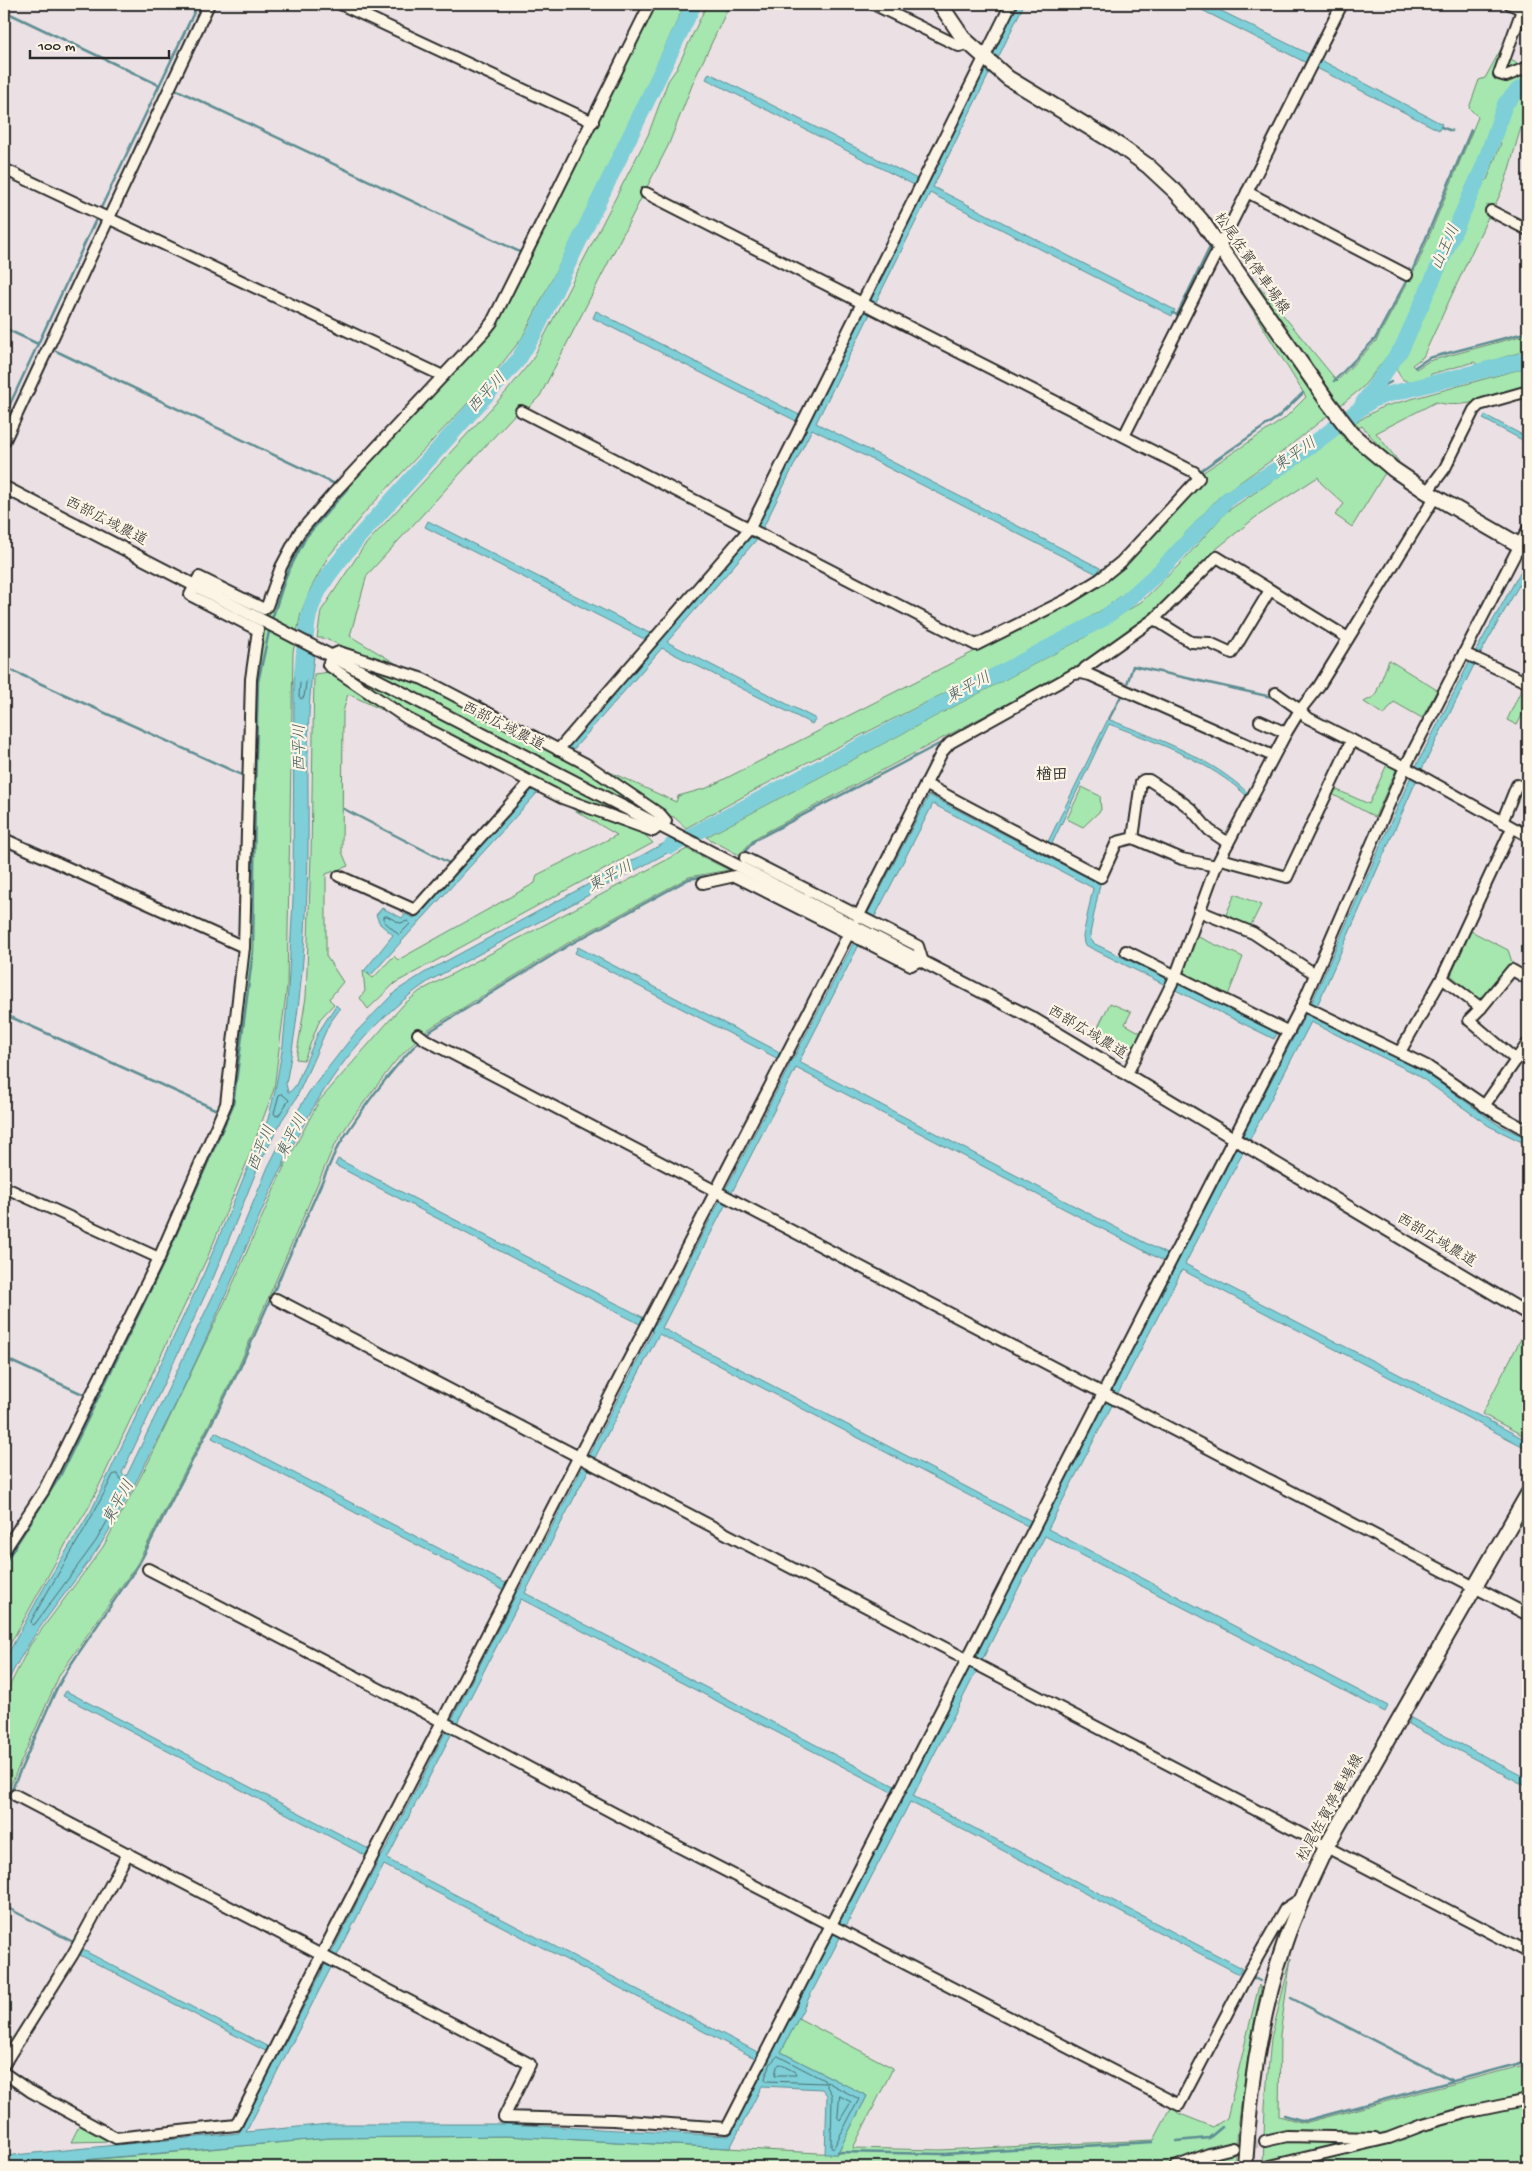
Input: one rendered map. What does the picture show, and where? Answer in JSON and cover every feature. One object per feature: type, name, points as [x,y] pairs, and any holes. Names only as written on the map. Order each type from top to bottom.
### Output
[{"type":"main road","name":"松尾佐賀停車場線","points":[[940,4],[968,44],[984,59],[1015,83],[1120,146],[1148,166],[1176,192],[1219,246],[1328,402],[1354,436],[1386,464],[1431,494],[1524,547]]},
{"type":"main road","name":"松尾佐賀停車場線","points":[[1245,2167],[1249,2104],[1258,2044],[1268,1998],[1285,1941],[1303,1897],[1326,1847],[1528,1494]]},
{"type":"street","points":[[4,442],[209,4]]},
{"type":"street","points":[[340,4],[593,122]]},
{"type":"street","points":[[4,1551],[44,1490],[159,1258],[226,1104],[244,947],[251,679],[258,630],[190,595],[198,577],[264,609],[268,606],[281,567],[299,533],[332,495],[439,383],[443,376],[492,322],[650,4]]},
{"type":"street","points":[[873,4],[958,46],[968,44]]},
{"type":"street","points":[[558,750],[750,528],[1011,4]]},
{"type":"street","points":[[1124,436],[1342,4]]},
{"type":"street","points":[[1510,4],[1525,11],[1499,74],[1506,76],[1528,67]]},
{"type":"street","points":[[4,170],[443,376]]},
{"type":"street","points":[[521,411],[976,645],[1066,600],[1100,579],[1121,562],[1197,482],[1199,478],[1194,472],[646,192]]},
{"type":"street","points":[[1247,192],[1407,275]]},
{"type":"street","points":[[1491,211],[1528,230]]},
{"type":"street","points":[[1127,1074],[1175,977],[1218,862],[1273,756],[1300,710],[1319,686],[1348,638],[1431,494],[1478,405],[1528,390]]},
{"type":"street","name":"西部広域農道","points":[[4,487],[1032,1018],[1528,1314]]},
{"type":"street","points":[[15,1795],[530,2064],[504,2117],[613,2120],[726,2128],[1034,1532],[1288,1032],[1304,1006],[1315,974],[1407,768],[1524,547],[1528,529]]},
{"type":"street","points":[[1081,673],[1085,668],[1154,619],[1217,557],[1348,638]]},
{"type":"street","points":[[1154,619],[1191,642],[1210,643],[1232,653],[1270,590]]},
{"type":"street","points":[[339,652],[423,679],[586,764],[661,815],[666,821],[653,831],[562,798],[408,719],[328,665],[332,656],[339,652]]},
{"type":"street","points":[[1466,654],[1528,683]]},
{"type":"street","points":[[858,917],[942,752],[950,743],[1074,674],[1081,673],[1273,756]]},
{"type":"street","points":[[1276,693],[1300,710],[1306,717],[1407,768],[1528,836]]},
{"type":"street","points":[[1260,721],[1286,733]]},
{"type":"street","points":[[926,784],[1101,877],[1117,842],[1133,838],[1182,859],[1218,862],[1287,877],[1352,740]]},
{"type":"street","points":[[1133,838],[1141,782],[1149,780],[1191,809],[1209,830],[1228,843]]},
{"type":"street","points":[[339,876],[415,910],[530,782]]},
{"type":"street","points":[[1502,822],[1517,786]]},
{"type":"street","points":[[1400,1052],[1442,978],[1512,828]]},
{"type":"street","points":[[4,839],[244,947]]},
{"type":"street","points":[[702,883],[735,876],[911,965],[922,960],[918,946],[745,858]]},
{"type":"street","points":[[1199,912],[1252,933],[1315,974]]},
{"type":"street","points":[[4,2073],[30,2091],[116,2138],[236,2125],[376,1850],[449,1725],[511,1590],[586,1460],[646,1329],[723,1194],[785,1059],[849,934]]},
{"type":"street","points":[[1126,952],[1288,1032]]},
{"type":"street","points":[[1516,1060],[1469,1020],[1512,970],[1528,979]]},
{"type":"street","points":[[1442,978],[1481,1008]]},
{"type":"street","points":[[1304,1006],[1427,1066],[1484,1106],[1528,1131]]},
{"type":"street","points":[[418,1034],[426,1040],[1528,1615]]},
{"type":"street","points":[[1484,1106],[1528,1043]]},
{"type":"street","points":[[4,1187],[159,1258]]},
{"type":"street","points":[[276,1298],[1528,1952]]},
{"type":"street","points":[[148,1569],[830,1926],[1179,2106],[1244,1981],[1285,1909],[1303,1897]]},
{"type":"street","points":[[4,2064],[73,1954],[128,1854]]},
{"type":"street","points":[[1266,2167],[1389,2138],[1445,2118],[1528,2100]]},
{"type":"street","points":[[1265,2141],[1287,2136],[1389,2138]]},
{"type":"street","points":[[1175,2167],[1208,2154],[1233,2148]]},
{"type":"green space","points":[[655,4],[685,4],[606,173],[522,338],[486,384],[365,512],[328,557],[311,588],[301,613],[293,652],[287,986],[274,1089],[247,1162],[208,1256],[89,1507],[68,1540],[4,1655],[4,1558],[47,1492],[230,1105],[249,951],[254,682],[263,633],[285,570],[304,534],[491,331]]},
{"type":"green space","points":[[707,4],[730,4],[695,78],[668,146],[540,396],[526,410],[515,414],[367,575],[350,636],[412,673],[585,768],[599,767],[676,802],[678,796],[707,788],[1073,601],[1201,482],[1202,473],[1284,419],[1306,397],[1237,285],[1325,411],[1337,402],[1252,277],[1337,381],[1376,341],[1418,263],[1478,117],[1469,108],[1479,80],[1485,78],[1512,29],[1507,58],[1518,64],[1528,59],[1528,78],[1519,82],[1500,100],[1473,176],[1400,340],[1362,388],[1272,460],[1220,496],[1142,580],[1105,608],[1066,632],[788,772],[686,828],[674,817],[647,811],[638,821],[642,832],[653,843],[395,983],[368,1009],[360,998],[365,991],[363,970],[373,978],[394,956],[398,960],[535,883],[537,875],[617,835],[484,761],[417,726],[348,694],[343,712],[342,852],[348,866],[326,874],[326,956],[343,982],[329,999],[334,1004],[320,1019],[304,1060],[296,1059],[306,997],[314,674],[330,672],[340,676],[347,648],[323,638],[317,638],[321,611],[364,546],[507,391],[532,360],[648,135],[668,81],[677,68]]},
{"type":"green space","points":[[1528,91],[1529,105],[1527,118],[1521,128],[1500,194],[1423,357],[1412,365],[1416,369],[1429,361],[1528,334],[1528,350],[1478,365],[1474,362],[1431,374],[1429,378],[1410,383],[1402,379],[1396,369],[1481,182],[1487,180],[1501,143],[1498,141],[1502,126],[1511,106],[1521,95]]},
{"type":"green space","points":[[1528,367],[1528,386],[1470,403],[1447,404],[1436,402],[1376,433],[1399,462],[1382,449],[1362,426],[1346,435],[1385,473],[1352,527],[1335,515],[1344,504],[1321,483],[1318,477],[1256,517],[1215,550],[1154,616],[1080,665],[755,838],[739,855],[706,837],[1082,639],[1141,602],[1180,564],[1226,512],[1302,461],[1339,432],[1382,407]]},
{"type":"green space","points":[[1389,660],[1437,690],[1422,718],[1394,702],[1384,715],[1364,702],[1375,696]]},
{"type":"green space","points":[[1523,686],[1528,689],[1528,704],[1517,725],[1507,720]]},
{"type":"green space","points":[[1388,762],[1396,770],[1375,817],[1332,794],[1335,789],[1369,804]]},
{"type":"green space","points":[[1082,787],[1100,796],[1101,810],[1083,827],[1067,819]]},
{"type":"green space","points":[[687,849],[729,870],[689,877],[568,943],[424,1032],[394,1063],[350,1121],[333,1148],[238,1368],[137,1564],[60,1674],[4,1800],[4,1697],[30,1645],[103,1547],[149,1461],[228,1295],[282,1171],[319,1101],[403,1005],[420,991]]},
{"type":"green space","points":[[1235,894],[1261,905],[1250,927],[1224,919]]},
{"type":"green space","points":[[1471,931],[1508,950],[1513,965],[1479,1000],[1451,975]]},
{"type":"green space","points":[[1194,935],[1243,957],[1227,998],[1180,974]]},
{"type":"green space","points":[[1110,1003],[1131,1012],[1125,1024],[1141,1033],[1134,1049],[1096,1031]]},
{"type":"green space","points":[[1528,1325],[1528,1438],[1482,1414]]},
{"type":"green space","points":[[1291,1958],[1280,2035],[1279,2116],[1304,2123],[1528,2064],[1528,2167],[1263,2167],[1265,2106],[1271,2038]]},
{"type":"green space","points":[[1259,1985],[1261,1989],[1245,2078],[1234,2167],[13,2167],[330,2138],[506,2136],[837,2154],[867,2096],[781,2052],[798,2018],[893,2068],[853,2148],[940,2150],[1154,2140],[1172,2106],[1178,2113],[1213,2127],[1227,2118]]},
{"type":"green space","points":[[81,2122],[115,2141],[71,2142]]},
{"type":"water","points":[[1015,4],[1024,4],[997,60],[990,53]]},
{"type":"water","points":[[1190,4],[1207,4],[1319,59],[1442,124],[1439,130]]},
{"type":"water","points":[[984,69],[989,74],[933,187],[1175,310],[1172,316],[930,193],[816,423],[1100,568],[1097,574],[812,429],[758,538],[667,642],[816,719],[812,724],[662,648],[572,751],[567,748],[656,645],[425,527],[428,521],[661,639],[752,535],[806,426],[593,318],[596,311],[809,420],[924,190],[706,79],[709,73],[927,184]]},
{"type":"water","points":[[1485,415],[1528,438],[1528,443],[1483,419]]},
{"type":"water","points":[[1524,561],[1528,563],[1527,571],[1475,663],[1417,779],[1313,1015],[1423,1071],[1497,1124],[1528,1139],[1528,1145],[1489,1126],[1416,1074],[1311,1022],[1185,1264],[1528,1441],[1528,1449],[1182,1270],[1048,1529],[1388,1706],[1385,1712],[1045,1536],[913,1796],[1242,1968],[1239,1974],[910,1802],[781,2052],[867,2096],[837,2154],[825,2154],[827,2095],[822,2089],[762,2086],[730,2148],[506,2136],[330,2138],[4,2167],[4,2156],[239,2133],[277,2057],[78,1954],[81,1949],[280,2053],[378,1862],[63,1696],[66,1691],[382,1856],[515,1596],[212,1438],[215,1432],[519,1590],[653,1331],[335,1165],[338,1159],[656,1324],[790,1065],[575,953],[578,947],[793,1059],[854,942],[859,945],[799,1062],[1178,1260],[1312,1002],[1411,776],[1470,661],[1522,569]],"holes":[[[796,1068],[1175,1267],[1041,1526],[662,1328]],[[659,1334],[1039,1532],[906,1792],[525,1593]],[[521,1599],[903,1798],[769,2058],[387,1859]],[[384,1865],[766,2064],[729,2136],[507,2124],[329,2124],[246,2132]]]},
{"type":"water","points":[[298,648],[314,656],[308,730],[308,853],[305,940],[296,1027],[286,1084],[288,1092],[296,1085],[318,1033],[336,1005],[340,1009],[329,1024],[296,1099],[282,1120],[258,1167],[214,1276],[122,1473],[124,1476],[127,1475],[221,1279],[268,1167],[290,1124],[309,1092],[356,1032],[396,991],[424,973],[672,839],[682,845],[429,981],[391,1010],[359,1043],[332,1079],[308,1117],[286,1158],[219,1311],[132,1489],[101,1544],[25,1651],[4,1690],[4,1661],[46,1584],[91,1511],[204,1273],[268,1119],[283,1045],[288,991],[293,899],[294,681]]},
{"type":"water","points":[[1108,719],[1183,750],[1201,760],[1235,782],[1250,795],[1249,798],[1218,773],[1183,754],[1109,724],[1046,856],[1100,884],[1090,934],[1091,940],[1095,944],[1278,1032],[1274,1039],[1084,944],[1083,936],[1093,888],[933,804],[873,920],[866,917],[929,795],[1042,854]]},
{"type":"water","points":[[532,788],[538,792],[371,975],[364,971],[393,935],[380,924],[376,915],[382,908],[402,918],[405,914],[414,918]]},
{"type":"water","points":[[1411,1718],[1528,1779],[1528,1787],[1408,1724]]},
{"type":"waterway","points":[[100,210],[198,4]]},
{"type":"waterway","name":"西平川","points":[[302,674],[309,615],[312,604],[329,575],[357,539],[518,360],[535,332],[694,4]]},
{"type":"waterway","points":[[4,11],[159,85]]},
{"type":"waterway","name":"山王川","points":[[1363,403],[1402,348],[1484,165],[1505,104],[1518,90],[1528,85]]},
{"type":"waterway","points":[[177,90],[522,253]]},
{"type":"waterway","points":[[1441,127],[1452,131]]},
{"type":"waterway","points":[[1411,274],[1471,130]]},
{"type":"waterway","points":[[4,417],[98,215]]},
{"type":"waterway","points":[[1173,313],[1177,315],[1210,247]]},
{"type":"waterway","points":[[1334,381],[1375,339],[1408,278]]},
{"type":"waterway","points":[[4,328],[38,344]]},
{"type":"waterway","points":[[1415,367],[1429,358],[1528,332]]},
{"type":"waterway","points":[[56,351],[335,484]]},
{"type":"waterway","name":"東平川","points":[[671,846],[1101,620],[1121,606],[1159,572],[1229,498],[1289,462],[1372,400],[1528,359]]},
{"type":"waterway","points":[[1374,391],[1391,382]]},
{"type":"waterway","points":[[1200,471],[1278,417],[1303,393]]},
{"type":"waterway","points":[[1172,500],[1193,477]]},
{"type":"waterway","points":[[271,622],[286,576],[306,537],[348,488]]},
{"type":"waterway","points":[[4,1564],[60,1476],[165,1260],[233,1105],[253,951],[258,682],[270,627]]},
{"type":"waterway","points":[[1126,687],[1133,666],[1276,698]]},
{"type":"waterway","points":[[4,667],[244,776]]},
{"type":"waterway","points":[[1109,719],[1122,694]]},
{"type":"waterway","points":[[741,856],[755,840],[939,744]]},
{"type":"waterway","points":[[344,809],[451,864]]},
{"type":"waterway","points":[[1504,857],[1514,836]]},
{"type":"waterway","points":[[427,1033],[569,945],[689,879],[731,872]]},
{"type":"waterway","points":[[4,1014],[217,1110]]},
{"type":"waterway","points":[[4,1807],[56,1690],[69,1667],[139,1564],[240,1368],[336,1150],[374,1094],[418,1042]]},
{"type":"waterway","points":[[4,1358],[87,1396]]},
{"type":"waterway","points":[[4,1906],[75,1943]]},
{"type":"waterway","points":[[1254,1978],[1260,1981]]},
{"type":"waterway","points":[[1291,1998],[1451,2080]]},
{"type":"waterway","points":[[1284,2115],[1304,2121],[1528,2061]]},
{"type":"waterway","points":[[1176,2141],[1209,2138],[1222,2127]]},
{"type":"waterway","points":[[838,2152],[943,2154],[1153,2142]]},
{"type":"tunnel","points":[[1233,2148],[1265,2141]]},
{"type":"district","name":"楢田","points":[[1052,776]]}]
